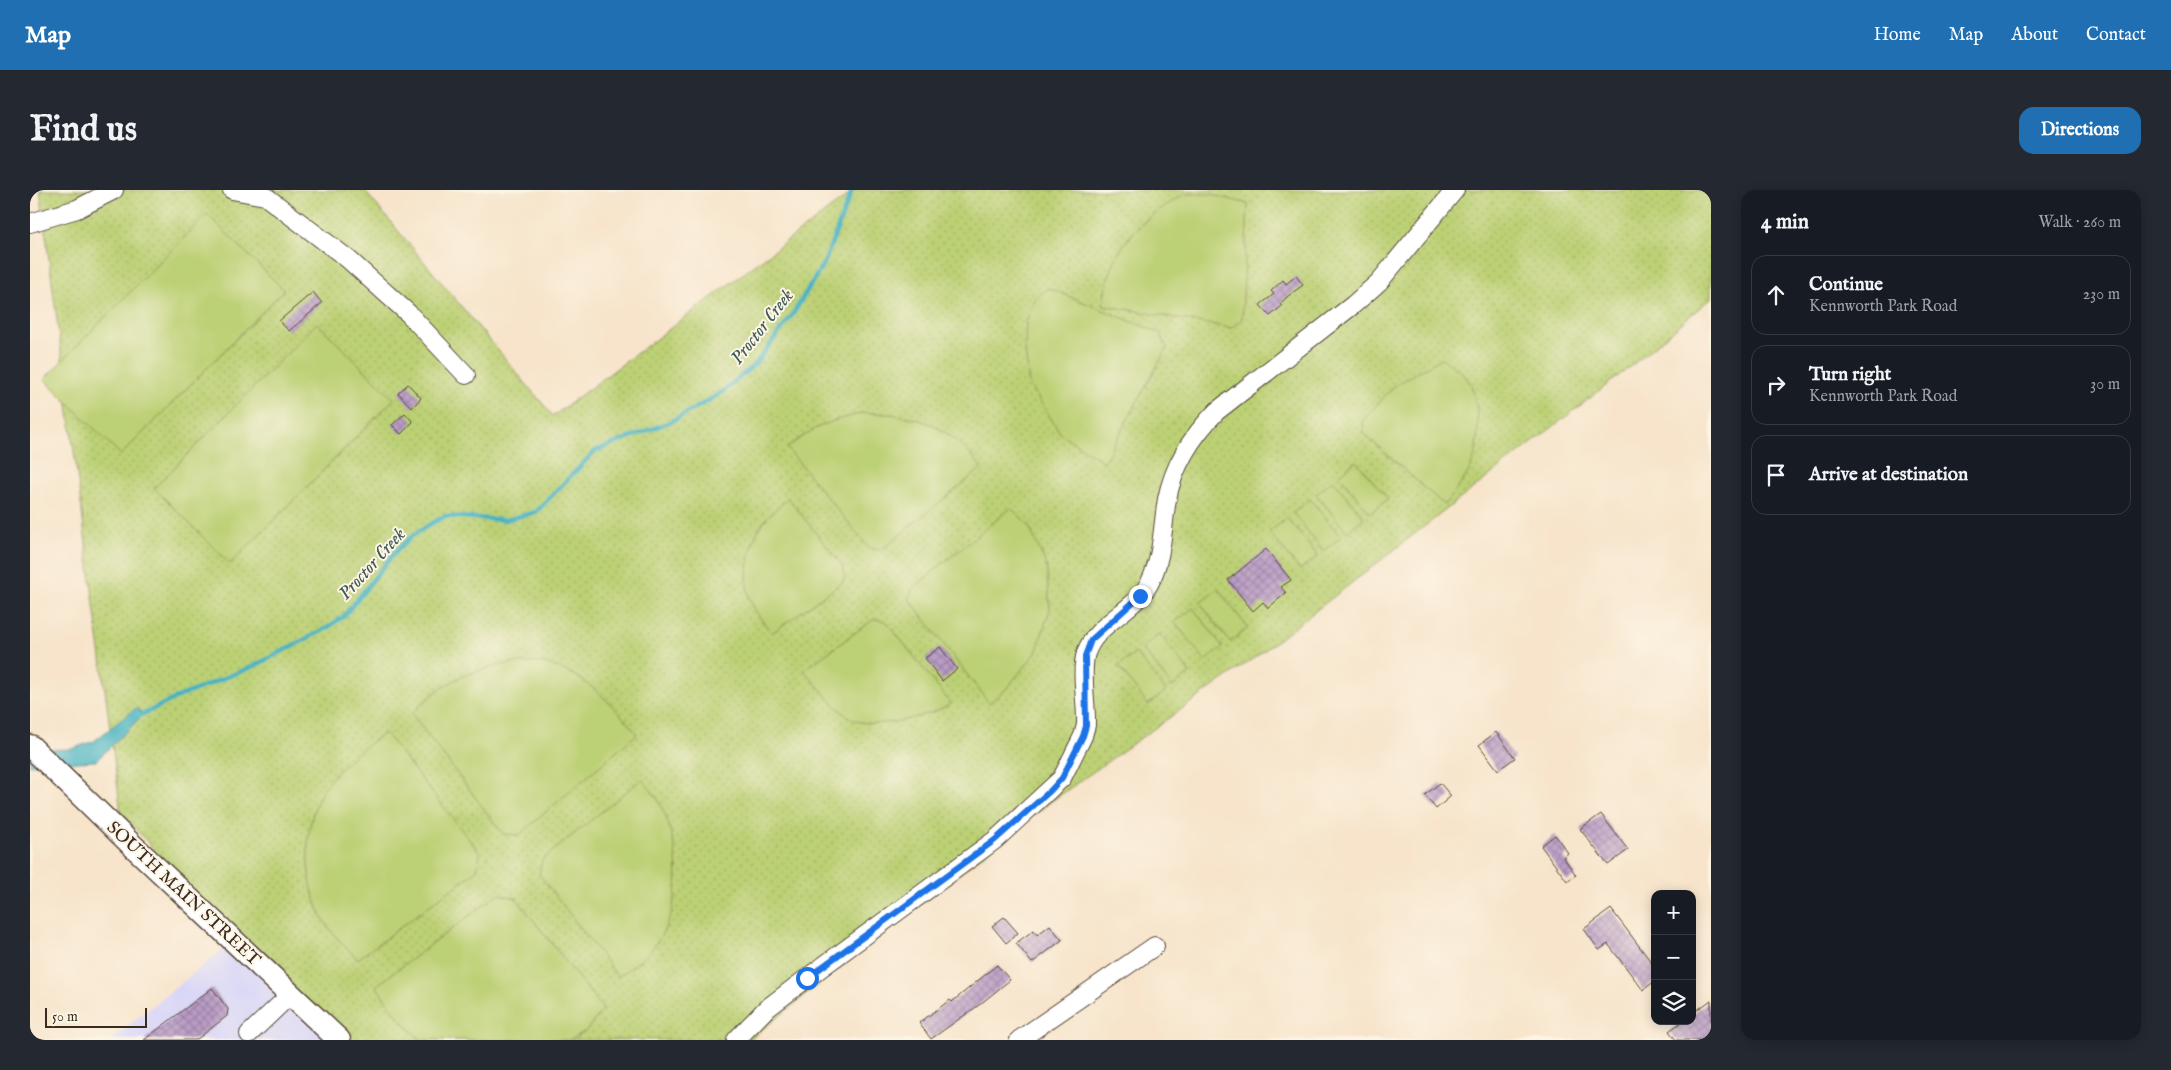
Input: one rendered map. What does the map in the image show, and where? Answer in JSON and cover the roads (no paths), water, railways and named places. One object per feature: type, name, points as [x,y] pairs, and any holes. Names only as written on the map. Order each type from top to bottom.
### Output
[{"type":"main road","name":"SOUTH MAIN STREET","points":[[30,746],[339,1040]]},
{"type":"street","points":[[30,223],[77,209],[114,190]]},
{"type":"street","points":[[232,190],[265,196],[348,260],[409,314],[466,375]]},
{"type":"street","points":[[736,1040],[765,1010],[995,840],[1062,778],[1086,726],[1085,656],[1091,640],[1140,596],[1154,574],[1161,548],[1167,498],[1172,481],[1188,445],[1201,427],[1217,411],[1354,305],[1379,282],[1455,190]]},
{"type":"street","points":[[1019,1040],[1155,946]]},
{"type":"street","points":[[248,1034],[291,994]]},
{"type":"water","points":[[136,708],[144,714],[96,761],[30,765],[30,750],[71,749],[94,741]]},
{"type":"waterway","name":"Proctor Creek","points":[[137,717],[178,697],[254,666],[327,628],[344,616],[395,552],[427,526],[445,516],[505,520],[536,512],[595,451],[672,421],[725,390],[756,363],[793,314],[825,261],[852,190]]}]
